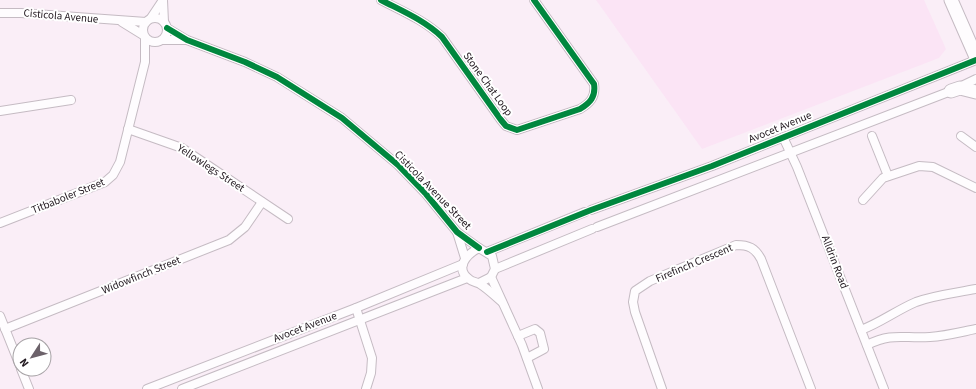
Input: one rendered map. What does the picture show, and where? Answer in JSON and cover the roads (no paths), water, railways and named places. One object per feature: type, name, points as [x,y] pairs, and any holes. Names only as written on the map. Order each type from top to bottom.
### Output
[{"type":"main road","points":[[951,0],[976,57]]},
{"type":"main road","points":[[951,91],[960,88],[976,92]]},
{"type":"street","points":[[163,0],[166,34],[160,41],[150,42],[144,36],[142,28],[163,0]]},
{"type":"street","name":"Stone Chat Loop","points":[[381,0],[411,15],[442,37],[501,120],[506,126],[517,130],[580,109],[588,104],[594,95],[594,84],[534,0]]},
{"type":"street","name":"Cisticola Avenue","points":[[0,13],[67,15],[121,22],[148,20]]},
{"type":"street","points":[[148,20],[158,18],[165,25]]},
{"type":"street","name":"Cisticola Avenue","points":[[121,22],[144,36]]},
{"type":"street","name":"Cisticola Avenue Street","points":[[165,25],[187,40],[246,62],[277,77],[342,118],[398,166],[426,194],[457,232],[479,248]]},
{"type":"street","name":"Titbaboler Street","points":[[0,223],[110,179],[120,162],[145,62],[144,36]]},
{"type":"street","name":"Cisticola Avenue Street","points":[[160,41],[187,40]]},
{"type":"street","name":"Titbaboler Street","points":[[145,62],[160,41]]},
{"type":"street","name":"Avocet Avenue","points":[[487,252],[588,211],[686,176],[976,60]]},
{"type":"street","points":[[495,269],[595,228],[951,91],[976,79]]},
{"type":"street","points":[[0,111],[71,100]]},
{"type":"street","name":"Yellowlegs Street","points":[[128,129],[182,148],[288,219]]},
{"type":"street","name":"Alldrin Road","points":[[783,136],[884,389]]},
{"type":"street","points":[[872,136],[888,176]]},
{"type":"street","points":[[961,136],[976,148]]},
{"type":"street","points":[[863,200],[879,181],[888,176],[913,167],[928,165],[976,188]]},
{"type":"street","name":"Widowfinch Street","points":[[5,329],[229,240],[245,227],[262,202]]},
{"type":"street","name":"Cisticola Avenue Street","points":[[457,232],[464,261]]},
{"type":"street","name":"Firefinch Crescent","points":[[662,389],[632,302],[636,291],[650,281],[736,245],[744,245],[753,248],[760,259],[811,389]]},
{"type":"street","points":[[479,283],[491,277],[495,269],[492,256],[479,248],[464,261],[463,269],[467,278],[479,283],[502,302]]},
{"type":"street","name":"Avocet Avenue","points":[[147,389],[356,308],[464,261]]},
{"type":"street","points":[[491,277],[518,336],[538,389]]},
{"type":"street","name":"Avocet Avenue","points":[[182,389],[467,278]]},
{"type":"street","points":[[861,330],[874,325],[914,303],[976,289]]},
{"type":"street","points":[[356,308],[372,358],[371,373],[366,389]]},
{"type":"street","points":[[0,316],[12,347]]},
{"type":"street","points":[[867,345],[880,339],[895,336],[930,337],[976,328]]},
{"type":"street","points":[[518,336],[536,329],[540,333],[544,349],[527,358]]},
{"type":"street","points":[[24,377],[29,389]]}]
